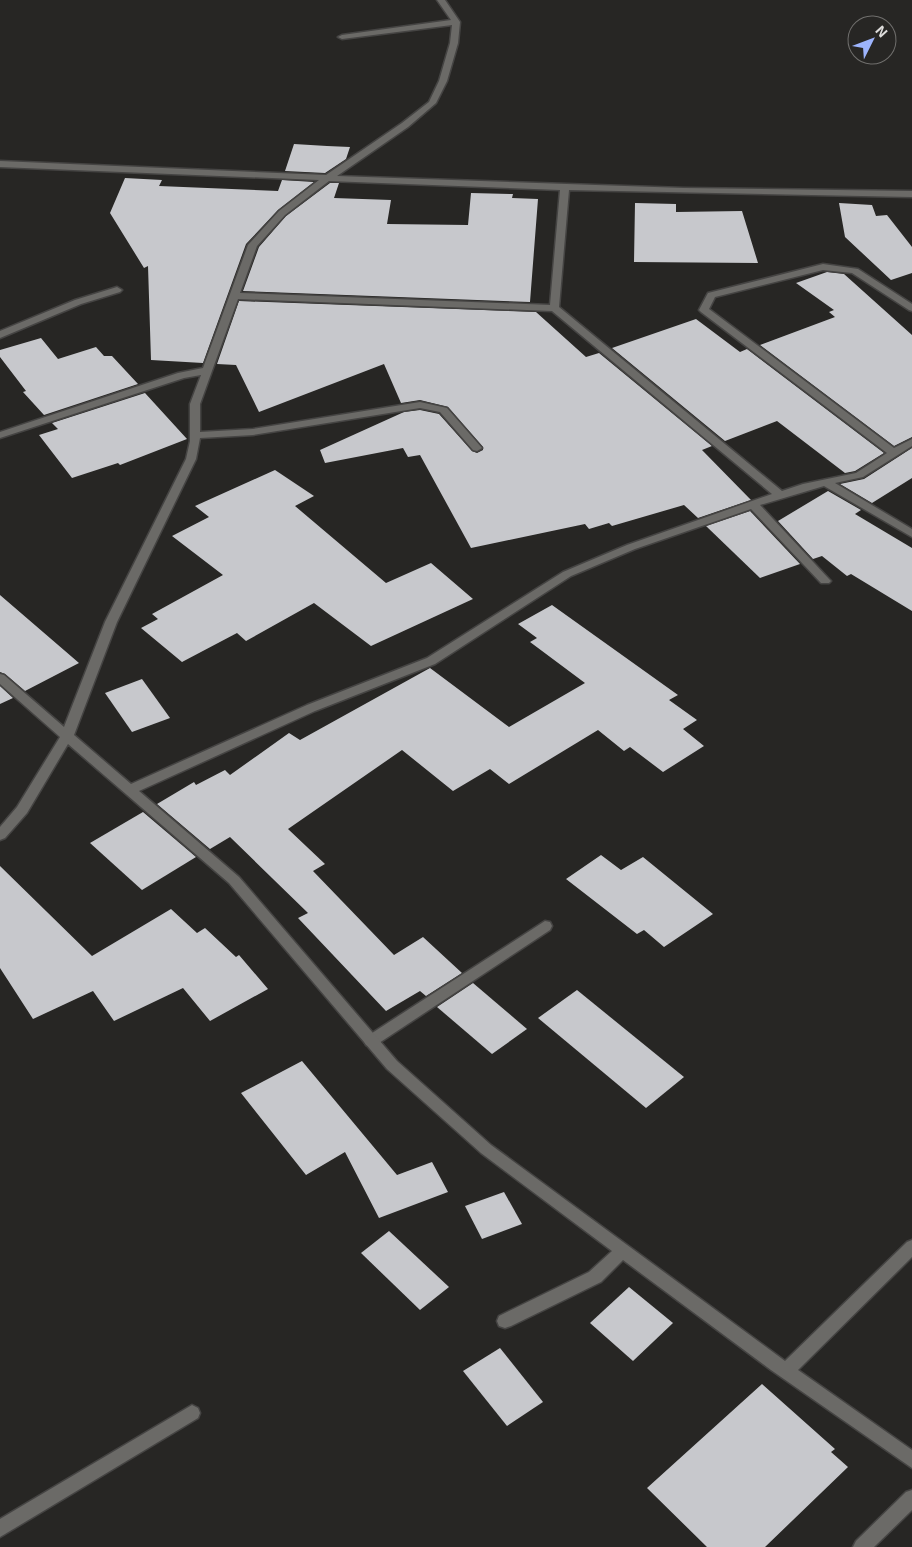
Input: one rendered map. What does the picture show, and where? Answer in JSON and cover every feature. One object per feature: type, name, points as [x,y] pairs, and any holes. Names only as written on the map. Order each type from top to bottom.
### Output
[{"type":"street","points":[[0,835],[22,810],[67,736],[111,622],[191,459],[195,435],[195,404],[209,370],[253,245],[282,213],[326,179],[405,125],[432,103],[442,82],[454,44],[456,22],[440,0]]},
{"type":"street","points":[[342,37],[456,22]]},
{"type":"street","points":[[0,164],[326,179],[738,193],[912,194]]},
{"type":"street","points":[[554,308],[565,186]]},
{"type":"street","points":[[894,453],[704,310],[711,295],[823,267],[855,271],[912,308]]},
{"type":"street","points":[[0,335],[78,302],[117,290]]},
{"type":"street","points":[[234,296],[554,308],[780,495]]},
{"type":"street","points":[[0,434],[182,375],[209,370]]},
{"type":"street","points":[[195,435],[253,432],[420,405],[443,410],[477,448]]},
{"type":"street","points":[[130,790],[311,708],[431,661],[567,574],[631,546],[753,504],[859,474],[912,442]]},
{"type":"street","points":[[826,482],[912,534]]},
{"type":"street","points":[[753,504],[825,581]]},
{"type":"street","points":[[0,678],[234,880],[392,1066],[486,1149],[786,1371],[912,1460]]},
{"type":"street","points":[[371,1042],[545,926]]},
{"type":"street","points":[[786,1371],[912,1247]]},
{"type":"street","points":[[505,1321],[595,1277],[623,1250]]},
{"type":"street","points":[[0,1529],[192,1413]]},
{"type":"street","points":[[862,1547],[912,1498]]},
{"type":"building","points":[[294,144],[350,147],[346,159],[325,173],[285,171]]},
{"type":"building","points":[[125,178],[162,180],[159,186],[278,191],[282,180],[314,182],[278,210],[246,244],[203,363],[151,360],[148,266],[144,268],[110,213]]},
{"type":"building","points":[[330,183],[339,183],[334,198],[391,200],[387,224],[468,225],[471,193],[513,194],[512,198],[538,199],[530,302],[243,291],[259,247],[286,216]]},
{"type":"building","points":[[635,203],[676,204],[676,212],[742,211],[758,263],[634,262]]},
{"type":"building","points":[[839,203],[872,205],[876,216],[887,215],[912,247],[912,273],[891,280],[845,237]]},
{"type":"building","points":[[827,272],[844,274],[912,335],[912,437],[894,446],[760,345],[835,317],[829,312],[834,310],[796,283]]},
{"type":"building","points":[[239,301],[536,312],[586,357],[599,353],[712,446],[702,450],[751,500],[698,518],[684,505],[612,526],[609,523],[589,529],[585,524],[471,548],[420,455],[408,457],[403,448],[325,463],[320,450],[404,412],[420,410],[439,414],[472,451],[477,453],[483,450],[483,447],[448,407],[420,400],[401,403],[384,364],[259,412],[236,365],[217,364]]},
{"type":"building","points":[[696,319],[740,352],[747,349],[884,453],[855,471],[845,473],[777,421],[725,441],[612,348]]},
{"type":"building","points":[[41,338],[58,359],[96,347],[104,356],[112,356],[138,384],[44,415],[23,392],[26,391],[0,357],[0,350]]},
{"type":"building","points":[[145,393],[187,439],[120,465],[118,463],[72,478],[39,435],[58,429],[52,423]]},
{"type":"building","points":[[912,448],[912,478],[872,503],[840,484],[864,479]]},
{"type":"building","points":[[275,470],[314,496],[295,506],[386,583],[431,563],[473,599],[371,646],[314,603],[246,641],[237,633],[182,662],[141,628],[158,619],[152,614],[223,575],[172,536],[209,517],[195,506]]},
{"type":"building","points":[[828,491],[861,510],[855,514],[912,548],[912,611],[851,574],[847,576],[822,556],[813,559],[778,521]]},
{"type":"building","points":[[750,511],[800,564],[760,578],[706,526]]},
{"type":"building","points":[[0,595],[79,663],[25,691],[0,672]]},
{"type":"building","points":[[552,605],[678,695],[669,700],[697,720],[683,729],[704,746],[663,772],[630,747],[624,751],[598,730],[509,784],[490,769],[453,791],[402,750],[288,829],[325,864],[313,871],[394,955],[423,937],[462,973],[426,996],[420,991],[386,1011],[298,918],[308,913],[230,837],[210,849],[157,804],[194,782],[196,785],[225,770],[230,775],[289,733],[300,740],[430,668],[509,727],[585,683],[530,642],[537,638],[518,624]]},
{"type":"building","points":[[142,679],[170,718],[132,732],[105,693]]},
{"type":"building","points":[[0,686],[13,698],[0,704]]},
{"type":"building","points":[[143,812],[196,857],[142,890],[90,843]]},
{"type":"building","points":[[601,855],[621,870],[643,857],[713,914],[664,947],[644,930],[637,934],[566,879]]},
{"type":"building","points":[[0,866],[92,956],[171,909],[197,933],[205,928],[236,957],[239,955],[268,989],[210,1021],[183,988],[114,1021],[93,991],[33,1019],[0,968]]},
{"type":"building","points":[[473,983],[527,1029],[492,1054],[437,1007]]},
{"type":"building","points":[[577,990],[684,1077],[646,1108],[538,1018]]},
{"type":"building","points":[[302,1061],[397,1175],[432,1162],[448,1192],[379,1218],[345,1152],[306,1175],[241,1093]]},
{"type":"building","points":[[504,1192],[522,1224],[482,1239],[465,1206]]},
{"type":"building","points":[[389,1231],[449,1287],[420,1310],[361,1253]]},
{"type":"building","points":[[629,1287],[673,1323],[633,1361],[590,1323]]},
{"type":"building","points":[[500,1348],[543,1402],[507,1426],[463,1371]]},
{"type":"building","points":[[762,1384],[835,1449],[831,1452],[848,1467],[765,1547],[707,1547],[647,1488]]}]
